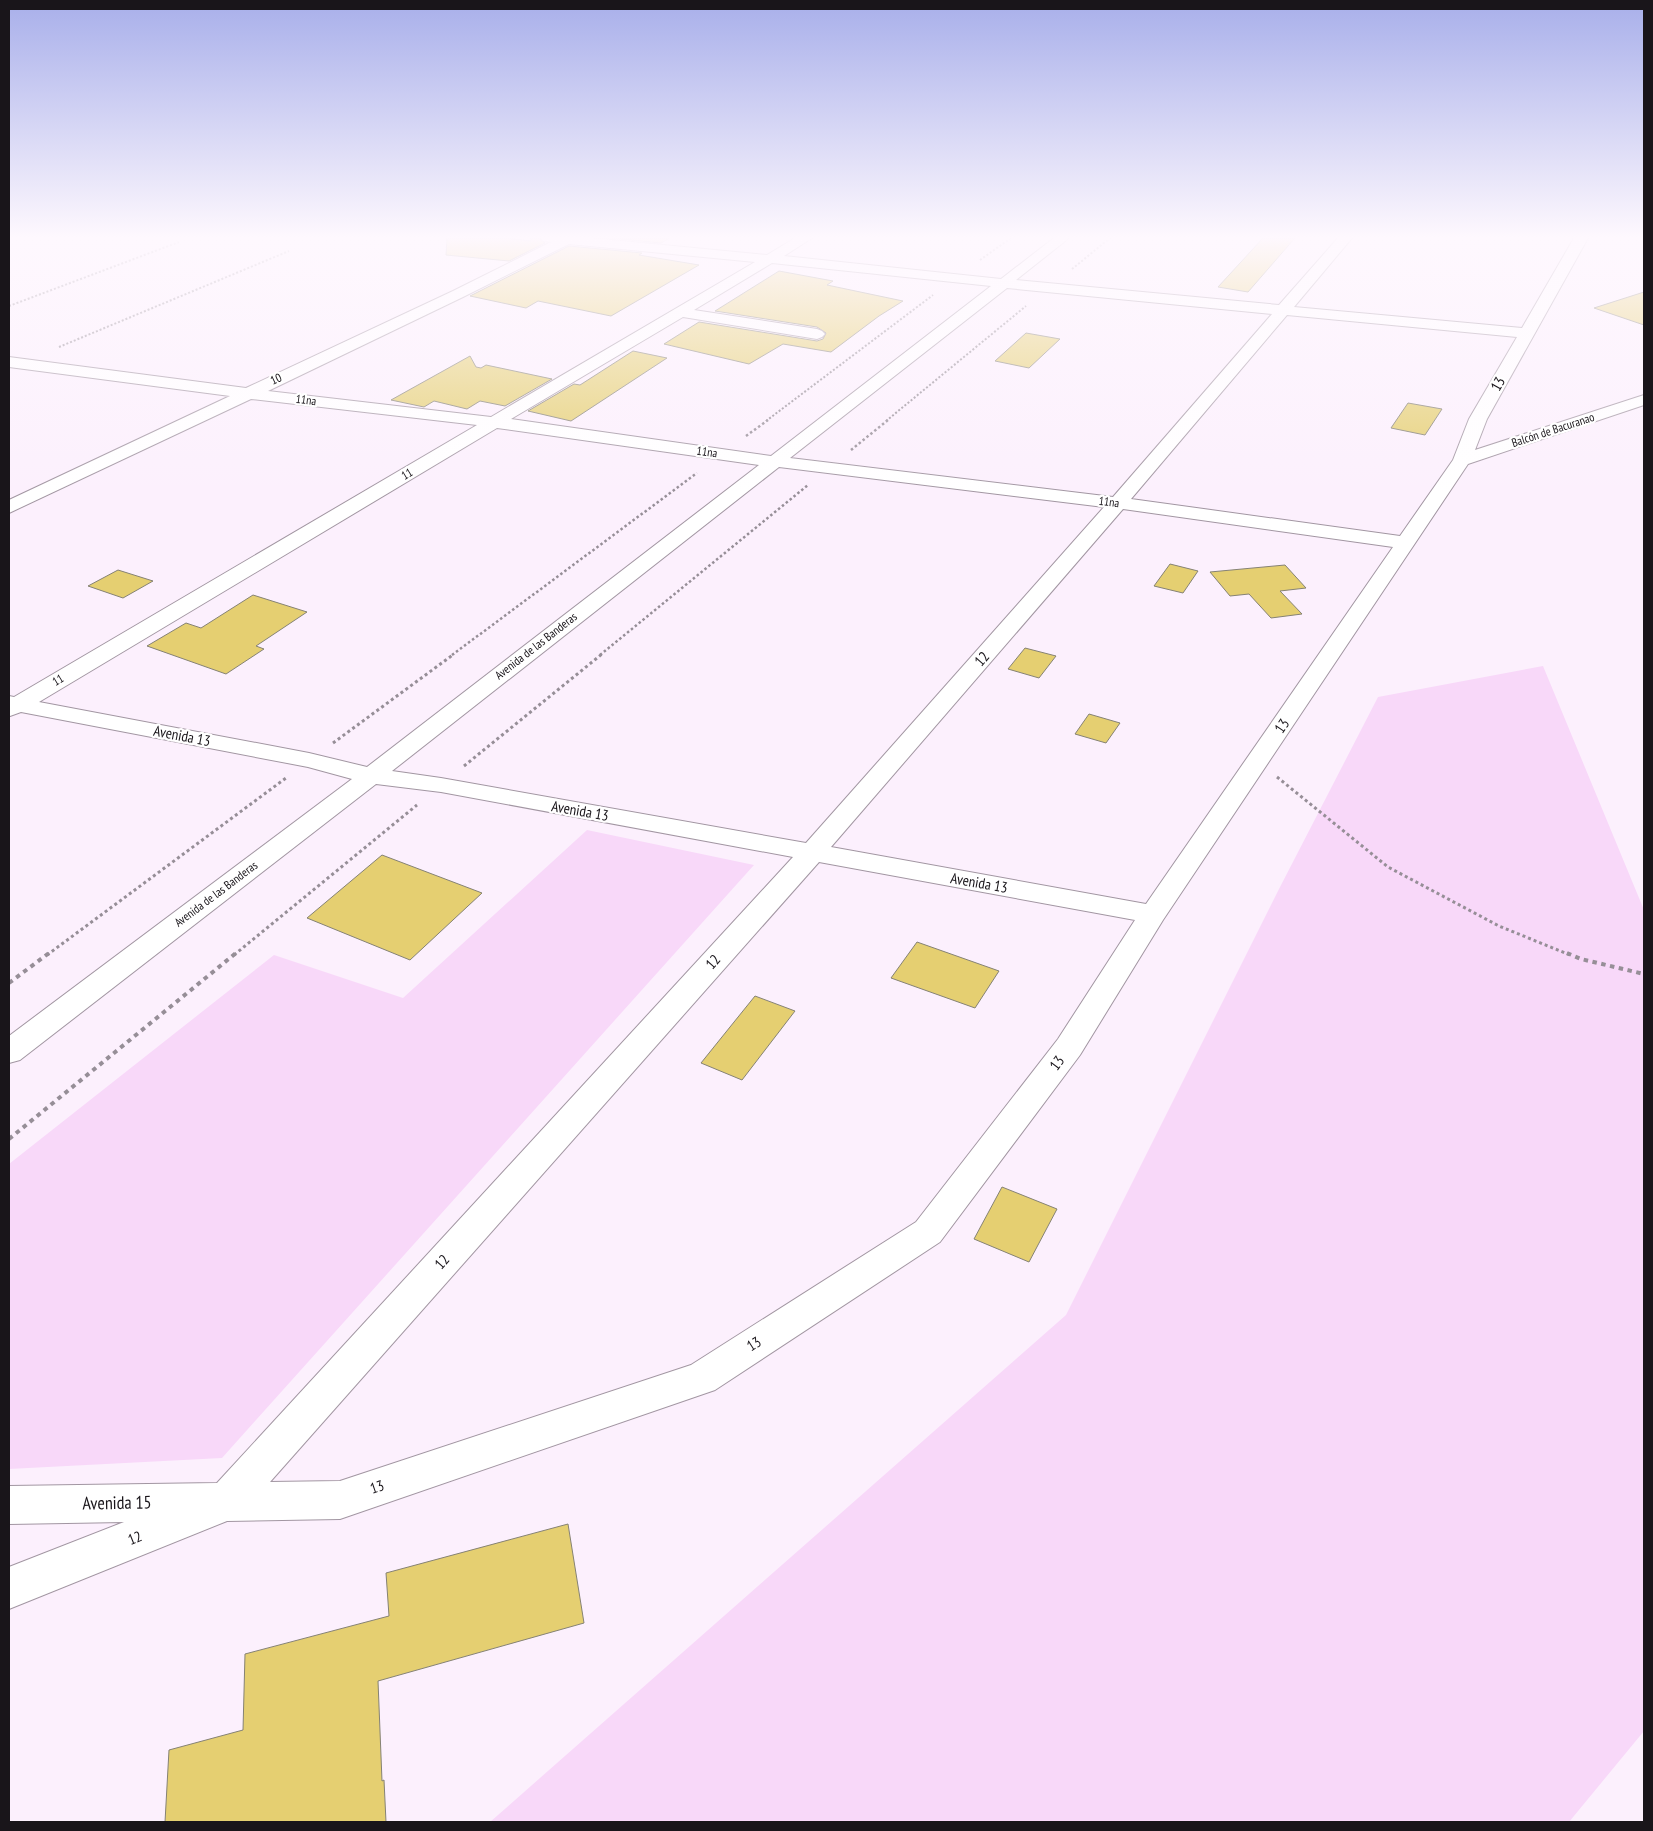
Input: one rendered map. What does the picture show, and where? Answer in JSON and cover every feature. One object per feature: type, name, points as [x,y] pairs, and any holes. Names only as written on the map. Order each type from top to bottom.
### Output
[{"type":"street","name":"10","points":[[9,507],[395,323]]},
{"type":"street","name":"11","points":[[12,706],[661,323]]},
{"type":"street","points":[[751,323],[817,334]]},
{"type":"street","name":"Avenida de las Banderas","points":[[9,1052],[371,776],[951,323]]},
{"type":"street","name":"12","points":[[9,1588],[226,1502],[812,853],[1272,323]]},
{"type":"street","points":[[1426,323],[1527,333]]},
{"type":"street","name":"13","points":[[226,1502],[340,1500],[702,1378],[928,1232],[1070,1047],[1153,914],[1462,460],[1478,419],[1532,323]]},
{"type":"street","name":"11na","points":[[13,364],[494,422],[828,469],[1118,503],[1406,543]]},
{"type":"street","name":"Balcón de Bacuranao","points":[[1462,460],[1644,400]]},
{"type":"street","name":"Avenida 13","points":[[12,706],[309,760],[371,776],[440,785],[1153,914]]},
{"type":"street","name":"Avenida 15","points":[[9,1505],[226,1502]]},
{"type":"path","points":[[13,364],[112,323]]},
{"type":"path","points":[[9,983],[895,323]]},
{"type":"path","points":[[9,1139],[1004,323]]},
{"type":"path","points":[[1258,761],[1388,867],[1499,926],[1581,959],[1644,974]]},
{"type":"shaded area","points":[[1543,666],[1644,910],[1644,1731],[1569,1822],[490,1822],[1066,1315],[1279,889],[1378,697]]},
{"type":"shaded area","points":[[587,830],[754,865],[222,1458],[9,1469],[9,1164],[274,955],[403,998]]},
{"type":"building","points":[[697,323],[708,323],[817,341],[823,339],[826,333],[817,327],[794,323],[869,323],[831,352],[783,344],[749,364],[664,344]]},
{"type":"building","points":[[1026,333],[1060,339],[1029,368],[995,361]]},
{"type":"building","points":[[633,351],[667,358],[571,421],[528,411],[574,384],[580,385]]},
{"type":"building","points":[[470,356],[476,367],[481,368],[486,365],[552,379],[505,406],[480,401],[467,409],[434,401],[424,407],[391,400]]},
{"type":"building","points":[[1408,403],[1442,409],[1425,435],[1391,428]]},
{"type":"building","points":[[1170,564],[1198,571],[1183,593],[1154,586]]},
{"type":"building","points":[[1285,565],[1306,588],[1280,591],[1302,614],[1271,618],[1249,594],[1230,596],[1210,572]]},
{"type":"building","points":[[118,570],[153,581],[123,598],[88,586]]},
{"type":"building","points":[[253,595],[307,612],[256,646],[264,649],[226,674],[147,646],[186,623],[201,628]]},
{"type":"building","points":[[1025,648],[1056,656],[1039,678],[1008,669]]},
{"type":"building","points":[[1089,714],[1120,723],[1106,743],[1075,734]]},
{"type":"building","points":[[382,855],[482,893],[410,960],[307,918]]},
{"type":"building","points":[[917,942],[999,971],[975,1008],[891,978]]},
{"type":"building","points":[[755,996],[795,1011],[742,1080],[701,1063]]},
{"type":"building","points":[[1002,1187],[1057,1209],[1029,1262],[974,1239]]},
{"type":"building","points":[[568,1524],[584,1623],[378,1681],[382,1781],[384,1780],[386,1822],[165,1822],[169,1750],[243,1730],[245,1654],[389,1616],[386,1573]]}]
